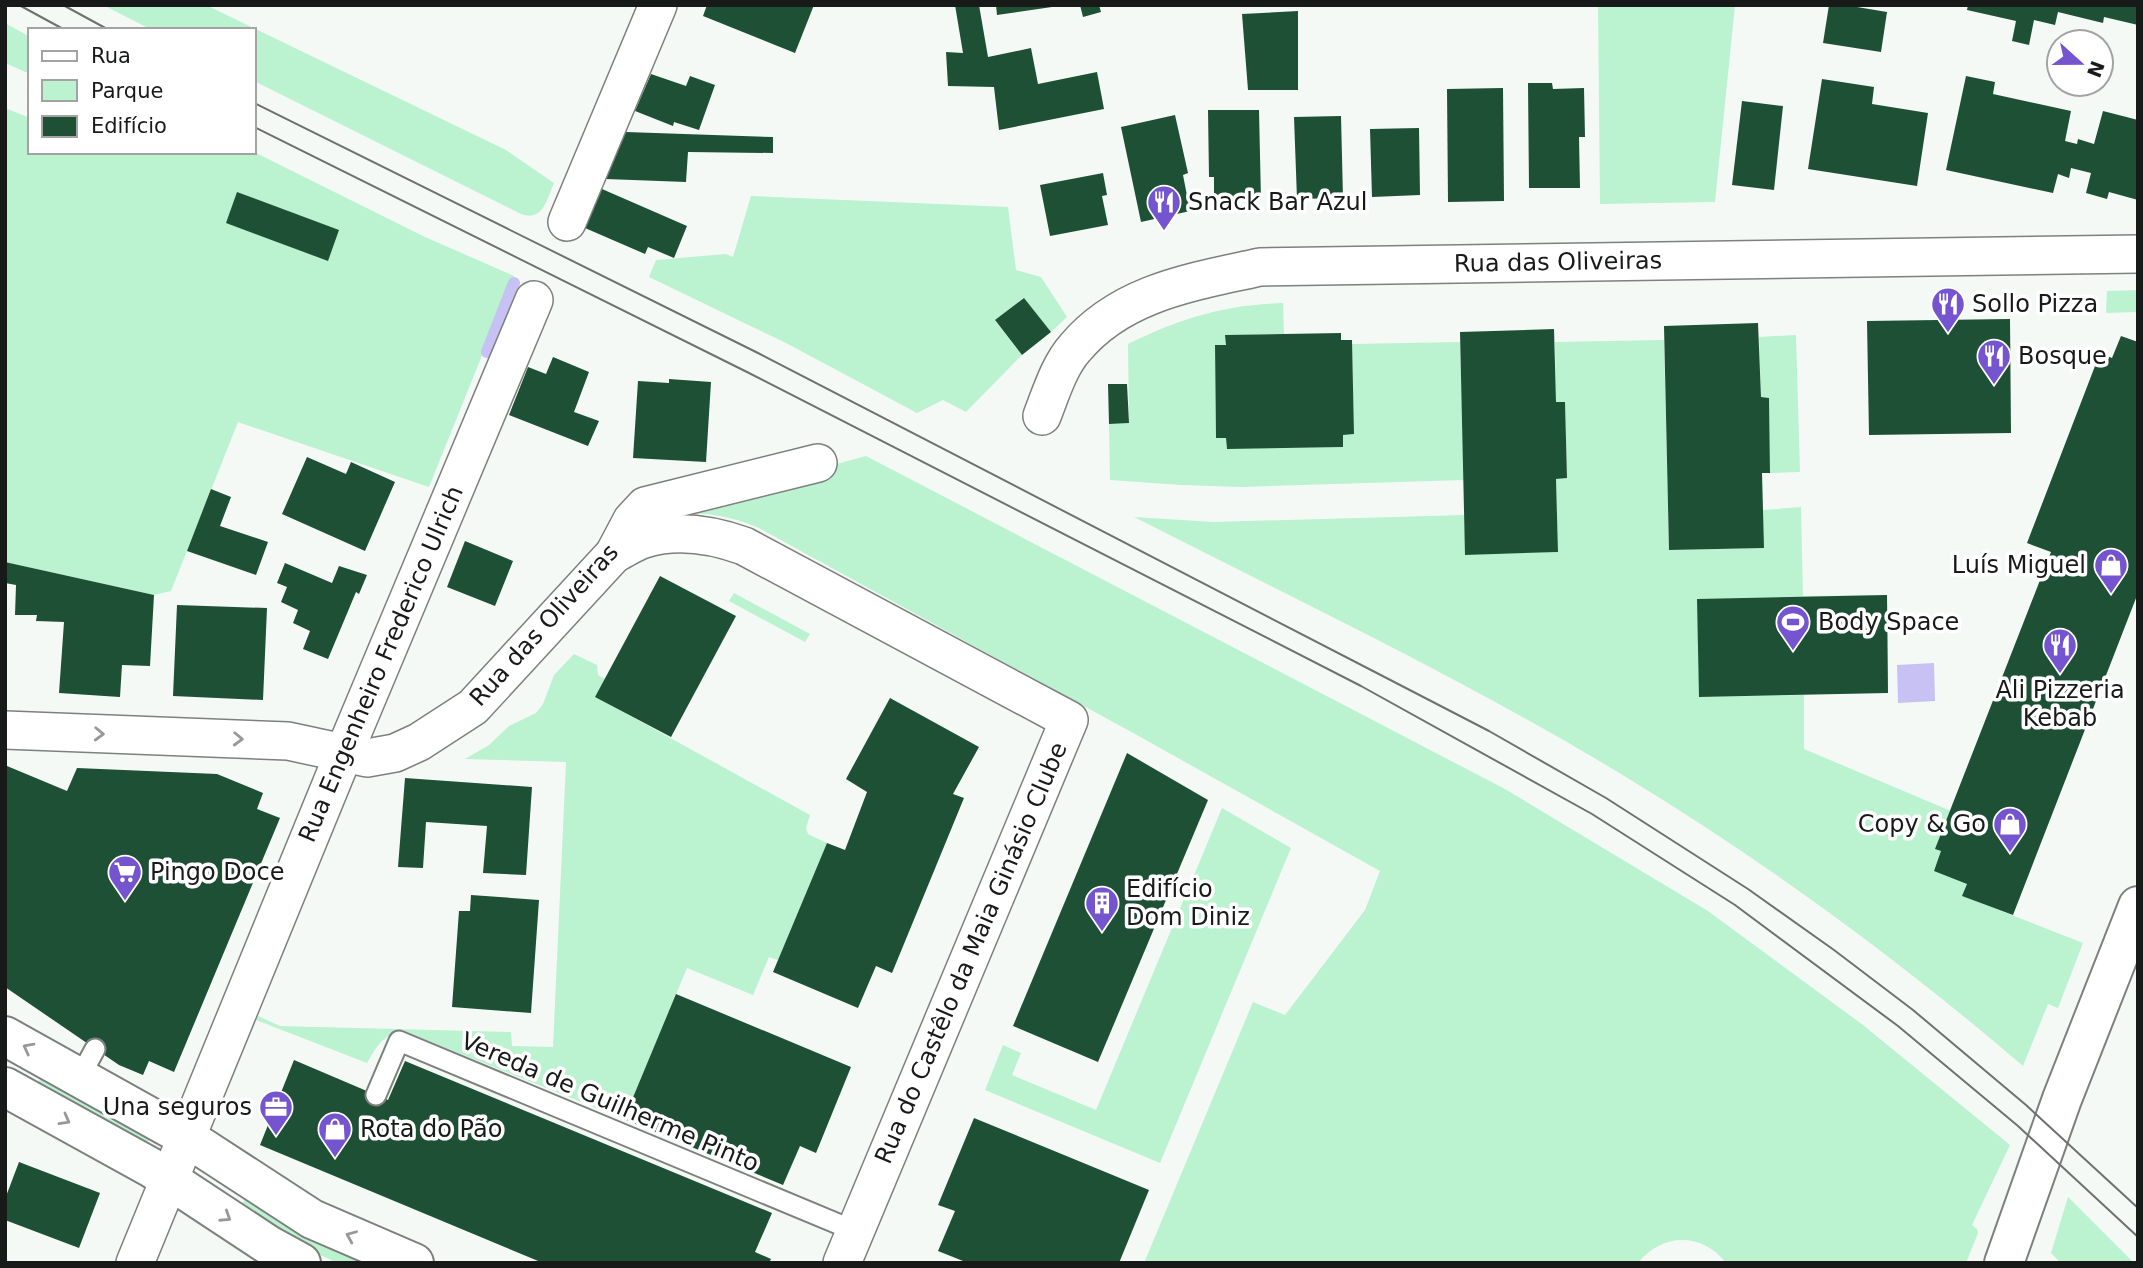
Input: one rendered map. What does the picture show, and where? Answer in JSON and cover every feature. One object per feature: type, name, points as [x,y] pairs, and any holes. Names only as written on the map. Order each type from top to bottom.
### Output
[{"type":"street","points":[[567,222],[658,5]]},
{"type":"street","name":"Rua das Oliveiras","points":[[1042,416],[1055,382],[1074,348],[1114,312],[1161,290],[1260,267],[2138,254]]},
{"type":"street","name":"Rua Engenheiro Frederico Ulrich","points":[[135,1263],[344,753],[534,300]]},
{"type":"street","name":"Rua das Oliveiras","points":[[5,730],[288,741],[367,758],[395,754],[419,742],[473,707],[614,554],[632,520],[645,506],[818,463]]},
{"type":"street","name":"Rua do Castêlo da Maia Ginásio Clube","points":[[614,554],[645,539],[680,534],[716,537],[744,546],[1069,720],[848,1247]]},
{"type":"street","points":[[2004,1263],[2062,1099],[2138,906]]},
{"type":"street","points":[[5,1036],[87,1063],[186,1137],[312,1219],[414,1263]]},
{"type":"street","points":[[5,1087],[169,1180],[301,1263]]},
{"type":"lane","name":"Vereda de Guilherme Pinto","points":[[376,1095],[399,1041],[848,1247]]},
{"type":"green space","points":[[103,5],[206,5],[254,28],[148,28]]},
{"type":"green space","points":[[1598,5],[1735,5],[1715,202],[1600,204]]},
{"type":"green space","points":[[5,23],[28,36],[28,73],[5,63]]},
{"type":"green space","points":[[256,29],[506,150],[554,183],[539,212],[528,216],[256,82]]},
{"type":"green space","points":[[5,108],[28,117],[28,154],[256,153],[425,237],[514,276],[429,487],[238,422],[171,591],[154,595],[5,562]]},
{"type":"green space","points":[[751,196],[1008,207],[1016,270],[1041,277],[1067,317],[1051,332],[1023,298],[995,321],[1022,355],[966,412],[943,400],[917,413],[786,343],[649,277],[656,260],[726,254],[733,257]]},
{"type":"green space","points":[[2138,290],[2138,312],[2106,313],[2107,291]]},
{"type":"green space","points":[[1283,303],[1284,334],[1226,335],[1226,345],[1215,346],[1216,437],[1226,438],[1227,449],[1343,447],[1343,435],[1354,434],[1352,344],[1460,342],[1464,480],[1241,487],[1110,480],[1109,424],[1129,423],[1128,344],[1203,314]]},
{"type":"green space","points":[[1796,335],[1800,472],[1770,473],[1769,398],[1761,397],[1759,337]]},
{"type":"green space","points":[[1664,340],[1669,550],[1763,548],[1763,510],[1801,507],[1803,596],[1887,595],[1888,683],[1699,687],[1699,697],[1804,695],[1804,749],[1951,811],[1936,849],[1941,851],[1967,884],[1963,896],[2083,943],[2058,1008],[2048,1004],[2023,1066],[1927,987],[1828,912],[1726,841],[1621,774],[1502,705],[1134,517],[1213,522],[1464,515],[1466,555],[1558,552],[1556,479],[1567,478],[1565,402],[1556,402],[1555,342]]},
{"type":"green space","points":[[866,456],[1505,789],[1708,911],[1863,1025],[2010,1145],[1972,1225],[1978,1233],[1966,1263],[1726,1263],[1706,1246],[1682,1240],[1658,1246],[1638,1263],[1144,1263],[1253,1002],[1285,1015],[1365,910],[1380,871],[759,528],[707,514],[652,514]]},
{"type":"green space","points":[[734,593],[810,634],[805,642],[729,601]]},
{"type":"green space","points":[[574,654],[597,665],[598,675],[605,679],[596,697],[810,815],[806,828],[808,834],[827,843],[778,960],[769,957],[753,995],[687,968],[624,1119],[411,1034],[389,1036],[379,1044],[367,1063],[256,1020],[258,1016],[280,1026],[511,1032],[512,1046],[553,1047],[566,762],[465,759],[489,745],[509,726],[536,713],[543,704],[554,675]]},
{"type":"green space","points":[[1222,808],[1291,848],[1160,1163],[985,1090],[1003,1045],[1021,1053],[1012,1075],[1096,1110]]},
{"type":"green space","points":[[42,1076],[149,1138],[149,1141],[144,1143],[37,1084]]},
{"type":"green space","points":[[2068,1197],[2134,1263],[2061,1263],[2051,1253]]},
{"type":"green space","points":[[245,1199],[296,1230],[370,1263],[333,1261],[291,1241],[240,1208]]},
{"type":"shaded area","points":[[1934,663],[1935,701],[1898,703],[1897,665]]},
{"type":"building","points":[[707,5],[814,5],[795,53],[703,16]]},
{"type":"building","points":[[955,5],[979,5],[988,57],[1031,48],[1038,84],[1097,72],[1104,109],[999,130],[994,87],[948,86],[946,52],[963,53]]},
{"type":"building","points":[[996,5],[1051,5],[1052,7],[997,15]]},
{"type":"building","points":[[1080,5],[1099,5],[1101,12],[1083,17]]},
{"type":"building","points":[[1829,5],[1887,12],[1881,52],[1823,43]]},
{"type":"building","points":[[1968,5],[2138,5],[2138,25],[2104,17],[2103,23],[2058,12],[2055,25],[2034,20],[2029,45],[2012,41],[2016,21],[1967,10]]},
{"type":"building","points":[[1298,11],[1298,90],[1248,90],[1242,14]]},
{"type":"building","points":[[651,74],[686,86],[690,76],[715,85],[699,130],[674,122],[673,126],[635,111]]},
{"type":"building","points":[[1966,76],[1995,82],[1993,94],[2071,111],[2065,141],[2077,144],[2078,139],[2094,144],[2103,111],[2138,120],[2138,200],[2109,192],[2107,199],[2086,193],[2091,173],[2071,168],[2069,178],[2058,174],[2053,193],[1946,170]]},
{"type":"building","points":[[1822,79],[1874,87],[1872,104],[1928,113],[1917,186],[1808,169]]},
{"type":"building","points":[[1528,83],[1552,83],[1553,89],[1584,88],[1585,137],[1579,137],[1580,188],[1529,188]]},
{"type":"building","points":[[1503,88],[1504,201],[1448,202],[1447,89]]},
{"type":"building","points":[[1742,101],[1783,106],[1774,190],[1732,185]]},
{"type":"building","points":[[1208,110],[1259,110],[1261,200],[1214,200],[1214,177],[1209,177]]},
{"type":"building","points":[[1175,115],[1188,173],[1183,175],[1190,211],[1141,222],[1121,127]]},
{"type":"building","points":[[1341,116],[1343,198],[1297,199],[1294,117]]},
{"type":"building","points":[[1419,128],[1420,195],[1372,197],[1370,129]]},
{"type":"building","points":[[626,132],[773,137],[773,153],[688,152],[686,182],[606,179]]},
{"type":"building","points":[[1103,173],[1107,195],[1102,196],[1108,225],[1050,236],[1040,185]]},
{"type":"building","points":[[602,189],[687,226],[674,258],[648,247],[645,254],[585,228]]},
{"type":"building","points":[[237,192],[339,230],[328,261],[226,223]]},
{"type":"building","points":[[1024,298],[1051,332],[1022,355],[995,320]]},
{"type":"building","points":[[2010,319],[2011,433],[1869,435],[1867,321]]},
{"type":"building","points":[[1758,323],[1761,397],[1769,398],[1770,473],[1762,473],[1764,548],[1669,550],[1664,326]]},
{"type":"building","points":[[1554,329],[1556,402],[1565,402],[1567,478],[1556,479],[1558,552],[1465,555],[1460,332]]},
{"type":"building","points":[[1341,333],[1341,340],[1352,340],[1354,434],[1343,435],[1343,447],[1227,449],[1226,438],[1216,438],[1215,345],[1226,345],[1225,335]]},
{"type":"building","points":[[2121,336],[2138,342],[2138,593],[2013,915],[1962,896],[1967,884],[1934,871],[1941,851],[1935,849],[2051,552],[2027,543],[2100,353],[2112,358]]},
{"type":"building","points":[[553,357],[589,372],[574,412],[599,421],[588,446],[509,415],[528,367],[546,374]]},
{"type":"building","points":[[669,379],[711,382],[706,462],[633,458],[638,381],[669,383]]},
{"type":"building","points":[[1108,384],[1127,384],[1129,423],[1109,424]]},
{"type":"building","points":[[307,457],[346,474],[351,462],[395,482],[365,551],[282,514]]},
{"type":"building","points":[[211,489],[231,497],[220,526],[268,542],[256,575],[187,551]]},
{"type":"building","points":[[465,541],[513,561],[495,606],[447,587]]},
{"type":"building","points":[[5,562],[154,595],[150,666],[122,665],[120,697],[59,693],[64,622],[36,621],[37,615],[15,615],[16,585],[5,583]]},
{"type":"building","points":[[285,563],[332,583],[339,566],[367,575],[359,594],[356,592],[328,659],[303,649],[310,631],[293,623],[298,610],[281,602],[287,587],[277,583]]},
{"type":"building","points":[[660,576],[736,616],[671,737],[595,697]]},
{"type":"building","name":"Body Space","points":[[1887,595],[1888,693],[1699,697],[1697,599]]},
{"type":"building","points":[[177,605],[267,608],[263,700],[173,696]]},
{"type":"building","points":[[890,698],[979,747],[953,794],[964,798],[892,973],[876,966],[858,1008],[773,972],[827,843],[845,850],[867,792],[846,779]]},
{"type":"building","name":"Edifício Dom Diniz","points":[[1127,753],[1208,800],[1098,1062],[1013,1026]]},
{"type":"building","name":"Pingo Doce","points":[[7,766],[67,791],[77,768],[217,774],[263,793],[257,809],[280,818],[174,1072],[149,1061],[143,1075],[119,1065],[5,987]]},
{"type":"building","points":[[405,778],[532,787],[526,875],[483,873],[487,826],[426,822],[423,868],[398,867]]},
{"type":"building","points":[[471,895],[539,900],[531,1013],[452,1007],[459,911],[470,911]]},
{"type":"building","points":[[676,994],[851,1067],[816,1153],[800,1146],[783,1185],[624,1119]]},
{"type":"building","points":[[294,1060],[388,1100],[405,1061],[772,1213],[755,1252],[771,1259],[769,1263],[543,1263],[260,1145]]},
{"type":"building","points":[[974,1118],[1149,1190],[1119,1263],[968,1263],[938,1251],[955,1211],[938,1205]]},
{"type":"building","points":[[19,1162],[100,1193],[79,1248],[5,1220],[5,1199]]},
{"type":"waterway","points":[[487,352],[514,283]]},
{"type":"tram line","points":[[19,5],[61,28]]},
{"type":"tram line","points":[[63,5],[105,28]]},
{"type":"tram line","points":[[256,104],[758,353],[1489,731],[1606,798],[1748,889],[1913,1010],[2026,1105],[2138,1208]]},
{"type":"tram line","points":[[256,128],[747,372],[1361,686],[1592,814],[1735,905],[1898,1026],[2018,1126],[2138,1237]]},
{"type":"place","name":"Snack Bar Azul","points":[[1164,232]]},
{"type":"place","name":"Sollo Pizza","points":[[1948,334]]},
{"type":"place","name":"Bosque","points":[[1994,386]]},
{"type":"place","name":"Luís Miguel","points":[[2111,595]]},
{"type":"place","name":"Body Space","points":[[1793,652]]},
{"type":"place","name":"Ali Pizzeria Kebab","points":[[2060,675]]},
{"type":"place","name":"Copy & Go","points":[[2010,854]]},
{"type":"place","name":"Pingo Doce","points":[[125,902]]},
{"type":"place","name":"Edifício Dom Diniz","points":[[1102,933]]},
{"type":"place","name":"Una seguros","points":[[276,1137]]},
{"type":"place","name":"Rota do Pão","points":[[335,1159]]}]
